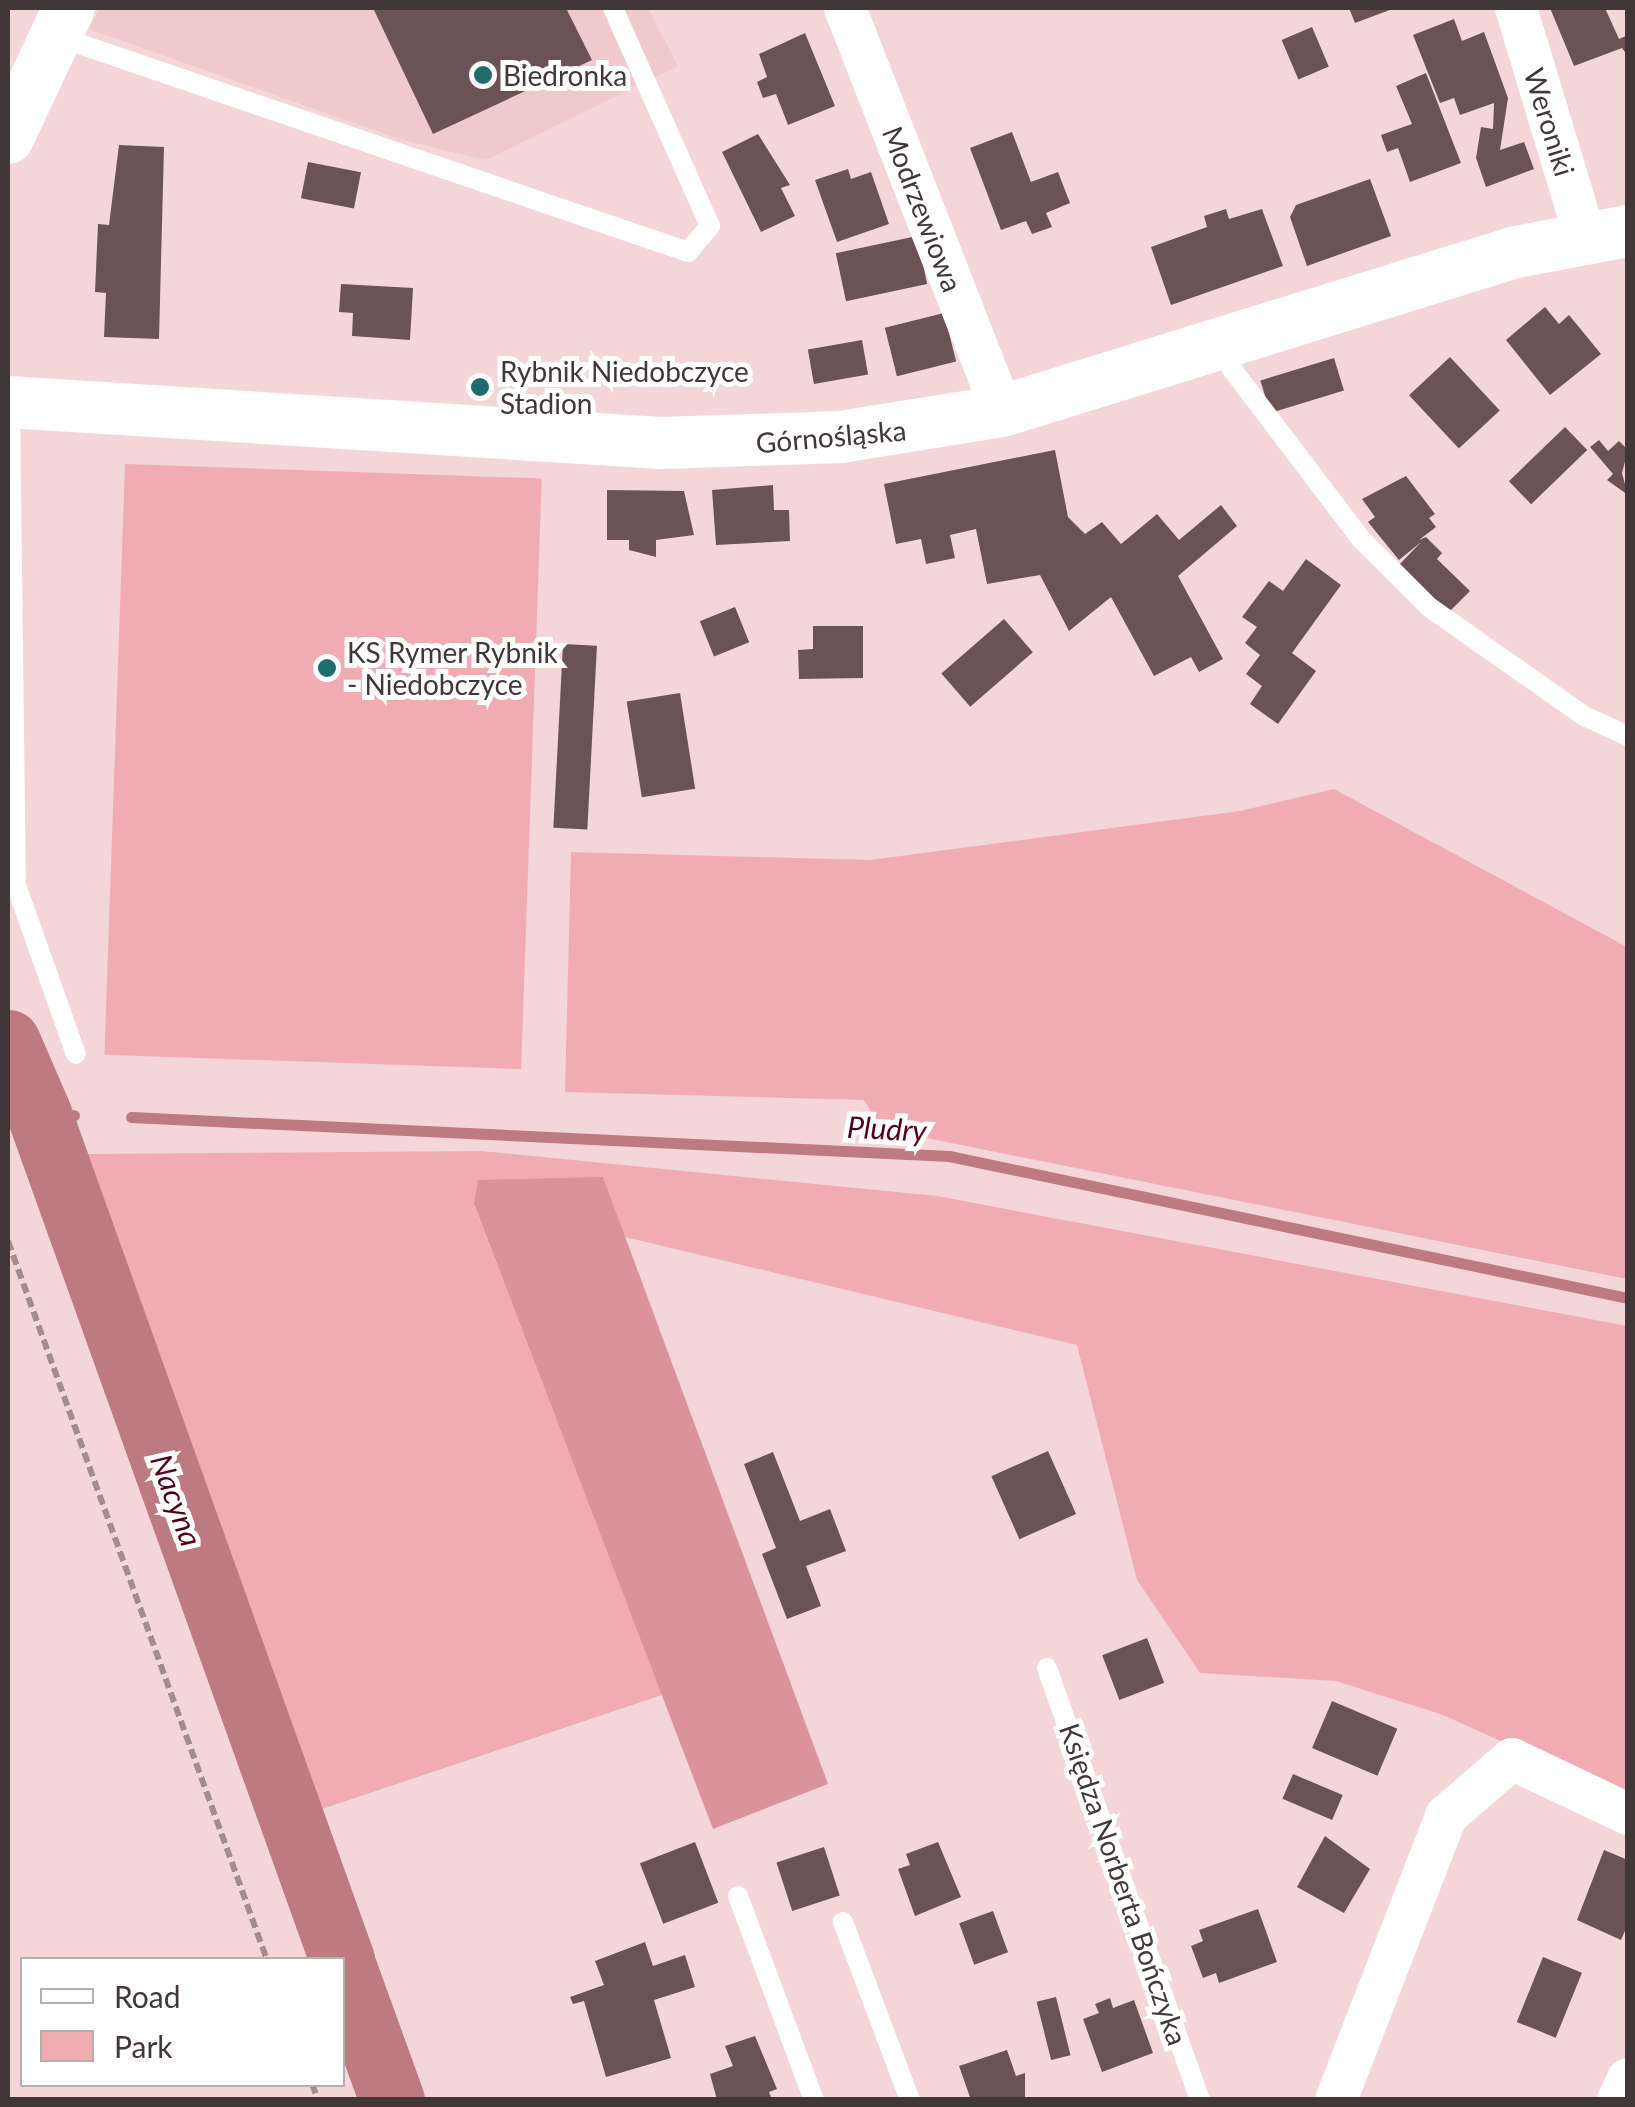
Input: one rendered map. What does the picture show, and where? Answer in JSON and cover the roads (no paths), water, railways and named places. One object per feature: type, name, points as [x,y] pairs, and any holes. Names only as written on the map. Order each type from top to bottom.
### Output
[{"type":"street","name":"Modrzewiowa","points":[[845,8],[1002,411]]},
{"type":"street","name":"Weroniki","points":[[1516,8],[1606,233]]},
{"type":"street","points":[[8,138],[62,22]]},
{"type":"street","name":"Górnośląska","points":[[12,398],[712,444],[911,430],[1002,411],[1606,233]]},
{"type":"street","points":[[1336,2100],[1446,1816],[1512,1759],[1628,1814]]},
{"type":"street","points":[[1618,2100],[1628,2079]]},
{"type":"lane","points":[[62,22],[688,252],[710,226],[613,8]]},
{"type":"lane","points":[[1214,346],[1360,538],[1429,608],[1584,716],[1628,736]]},
{"type":"lane","points":[[12,398],[16,885],[76,1054]]},
{"type":"lane","name":"Księdza Norberta Bończyka","points":[[1048,1668],[1200,2100]]},
{"type":"lane","points":[[738,1896],[814,2100]]},
{"type":"lane","points":[[844,1922],[910,2100]]},
{"type":"waterway","name":"Nacyna","points":[[8,1042],[39,1114],[341,1957]]},
{"type":"waterway","name":"Pludry","points":[[39,1114],[74,1115]]},
{"type":"waterway","name":"Pludry","points":[[131,1117],[949,1156],[1628,1298]]},
{"type":"waterway","name":"Nacyna","points":[[345,1970],[392,2100]]},
{"type":"place","name":"Biedronka","points":[[483,75]]},
{"type":"place","name":"Rybnik Niedobczyce Stadion","points":[[480,387]]},
{"type":"place","name":"KS Rymer Rybnik - Niedobczyce","points":[[327,668]]}]
